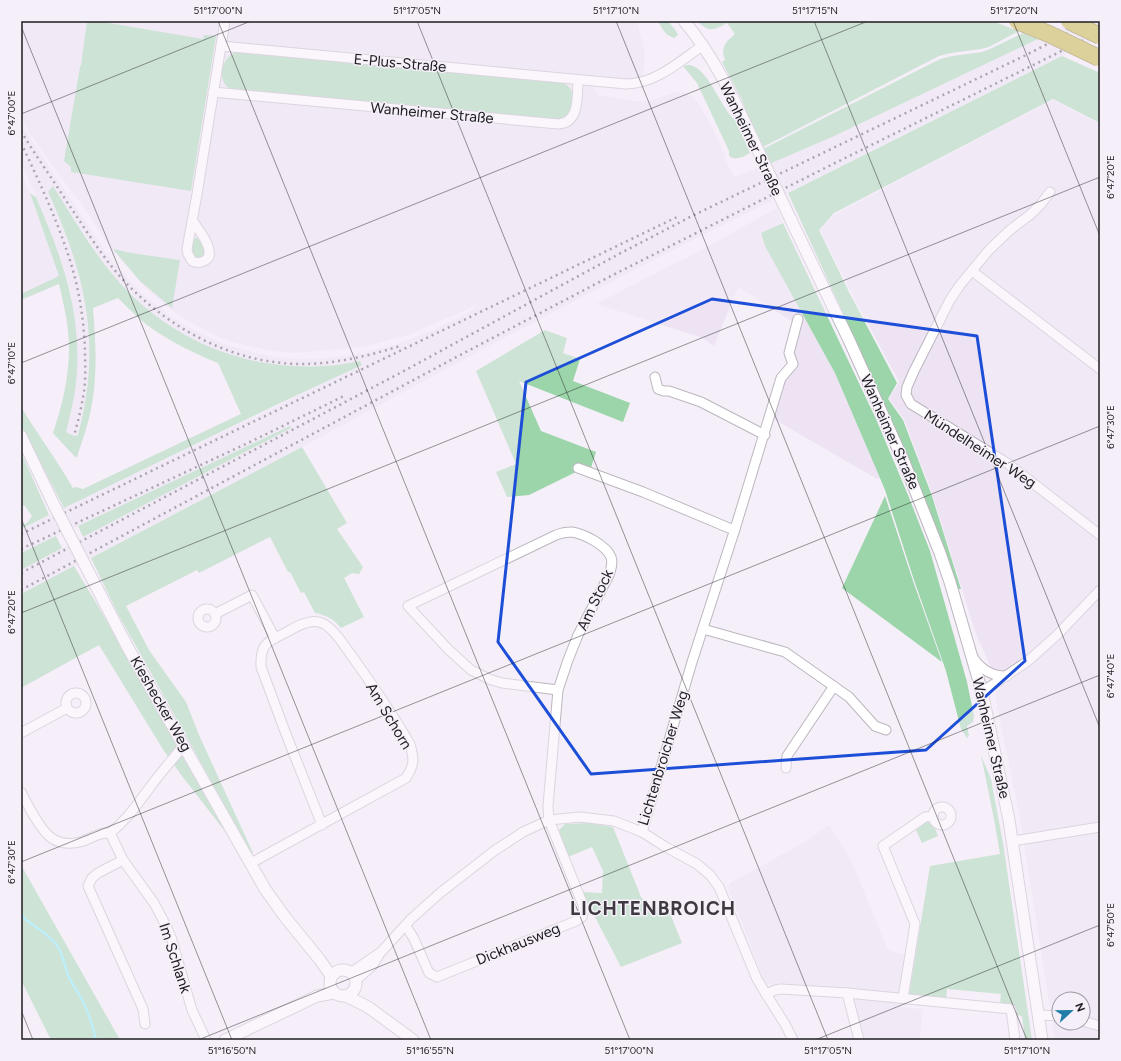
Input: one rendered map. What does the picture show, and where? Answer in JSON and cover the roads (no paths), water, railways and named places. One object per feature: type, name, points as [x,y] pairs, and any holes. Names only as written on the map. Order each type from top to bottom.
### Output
[{"type":"highway","points":[[1016,21],[1049,34],[1099,58]]},
{"type":"highway","points":[[1069,21],[1100,36]]},
{"type":"street","points":[[192,220],[225,21]]},
{"type":"street","name":"Wanheimer Straße","points":[[684,21],[702,46],[726,86],[755,144],[849,340],[904,462],[940,553],[982,692],[1013,841],[1042,1040]]},
{"type":"street","name":"E-Plus-Straße","points":[[221,46],[578,80]]},
{"type":"street","points":[[578,80],[626,84],[647,81],[669,69],[702,46]]},
{"type":"street","name":"Wanheimer Straße","points":[[213,92],[562,124],[570,121],[574,114],[576,108],[578,80]]},
{"type":"street","points":[[1050,192],[1031,214],[1010,230],[989,250],[972,271],[1100,369]]},
{"type":"street","name":"Mündelheimer Weg","points":[[972,271],[950,300],[916,367],[907,387],[906,395],[911,404],[1019,472],[1100,535]]},
{"type":"street","name":"Lichtenbroicher Weg","points":[[354,980],[372,966],[381,952],[440,893],[494,851],[523,832],[549,820],[580,817],[614,821],[642,832],[692,662],[765,435],[781,378],[793,364],[789,353],[798,319]]},
{"type":"street","points":[[655,377],[658,389],[669,391],[701,402],[765,435]]},
{"type":"street","name":"Kieshecker Weg","points":[[21,436],[54,505],[127,646],[265,889],[285,917],[320,960],[327,966],[333,980]]},
{"type":"street","points":[[578,468],[643,492],[729,528],[735,529]]},
{"type":"street","name":"Am Stock","points":[[549,820],[548,806],[558,690],[578,635],[612,567],[611,558],[608,551],[601,545],[580,534],[564,532],[408,606],[448,649],[471,670],[489,679],[502,683],[558,690]]},
{"type":"street","points":[[982,692],[1028,661],[1063,629],[1100,590]]},
{"type":"street","points":[[215,614],[252,595],[275,638]]},
{"type":"street","name":"Am Schorn","points":[[251,863],[406,778],[411,770],[414,758],[410,744],[336,634],[327,625],[310,621],[269,641],[261,655],[261,667],[322,824]]},
{"type":"street","points":[[703,629],[785,652],[849,697],[875,726],[886,730]]},
{"type":"street","points":[[971,655],[976,662],[986,670],[997,675],[1007,676]]},
{"type":"street","points":[[786,768],[787,756],[834,686]]},
{"type":"street","points":[[21,733],[67,708]]},
{"type":"street","points":[[21,792],[36,819],[52,839],[69,844],[82,842],[102,832],[110,833],[118,827],[184,745]]},
{"type":"street","points":[[903,998],[915,924],[883,846],[925,817],[933,816]]},
{"type":"street","name":"Dickhausweg","points":[[406,926],[414,939],[430,973],[437,977],[580,919],[584,914],[583,905],[549,820]]},
{"type":"street","points":[[1013,841],[1100,827]]},
{"type":"street","points":[[642,832],[697,864],[710,875],[719,887],[754,972],[785,1024],[790,1039]]},
{"type":"street","name":"Im Schlank","points":[[110,833],[123,860],[154,903],[171,937],[192,1010],[206,1040]]},
{"type":"street","points":[[123,860],[98,873],[92,878],[88,886],[142,1009],[145,1024]]},
{"type":"street","points":[[225,1040],[317,996],[346,969],[354,980],[368,1007]]},
{"type":"street","points":[[333,980],[341,996],[346,996],[368,1007],[413,1040]]},
{"type":"street","points":[[346,996],[352,993],[354,980]]},
{"type":"street","points":[[766,994],[781,989],[846,993],[1011,1009],[1015,1040]]},
{"type":"street","points":[[846,993],[859,1040]]},
{"type":"street","points":[[1039,1016],[1051,1016]]},
{"type":"waterway","points":[[21,914],[25,919],[49,937],[58,947],[70,979],[87,1011],[96,1040]]},
{"type":"railway","points":[[21,573],[402,372],[692,216],[1022,57],[1092,21]]},
{"type":"railway","points":[[21,590],[607,278],[1100,32]]},
{"type":"railway","points":[[21,131],[90,236],[114,269],[132,289],[150,305],[189,332],[232,352],[278,363],[327,363],[364,356],[400,346]]},
{"type":"railway","points":[[21,143],[42,188],[61,235],[75,277],[83,319],[85,381],[74,436]]},
{"type":"railway","points":[[21,534],[677,217]]},
{"type":"railway","points":[[21,549],[250,442],[346,395]]},
{"type":"district","name":"LICHTENBROICH","points":[[653,908]]}]
